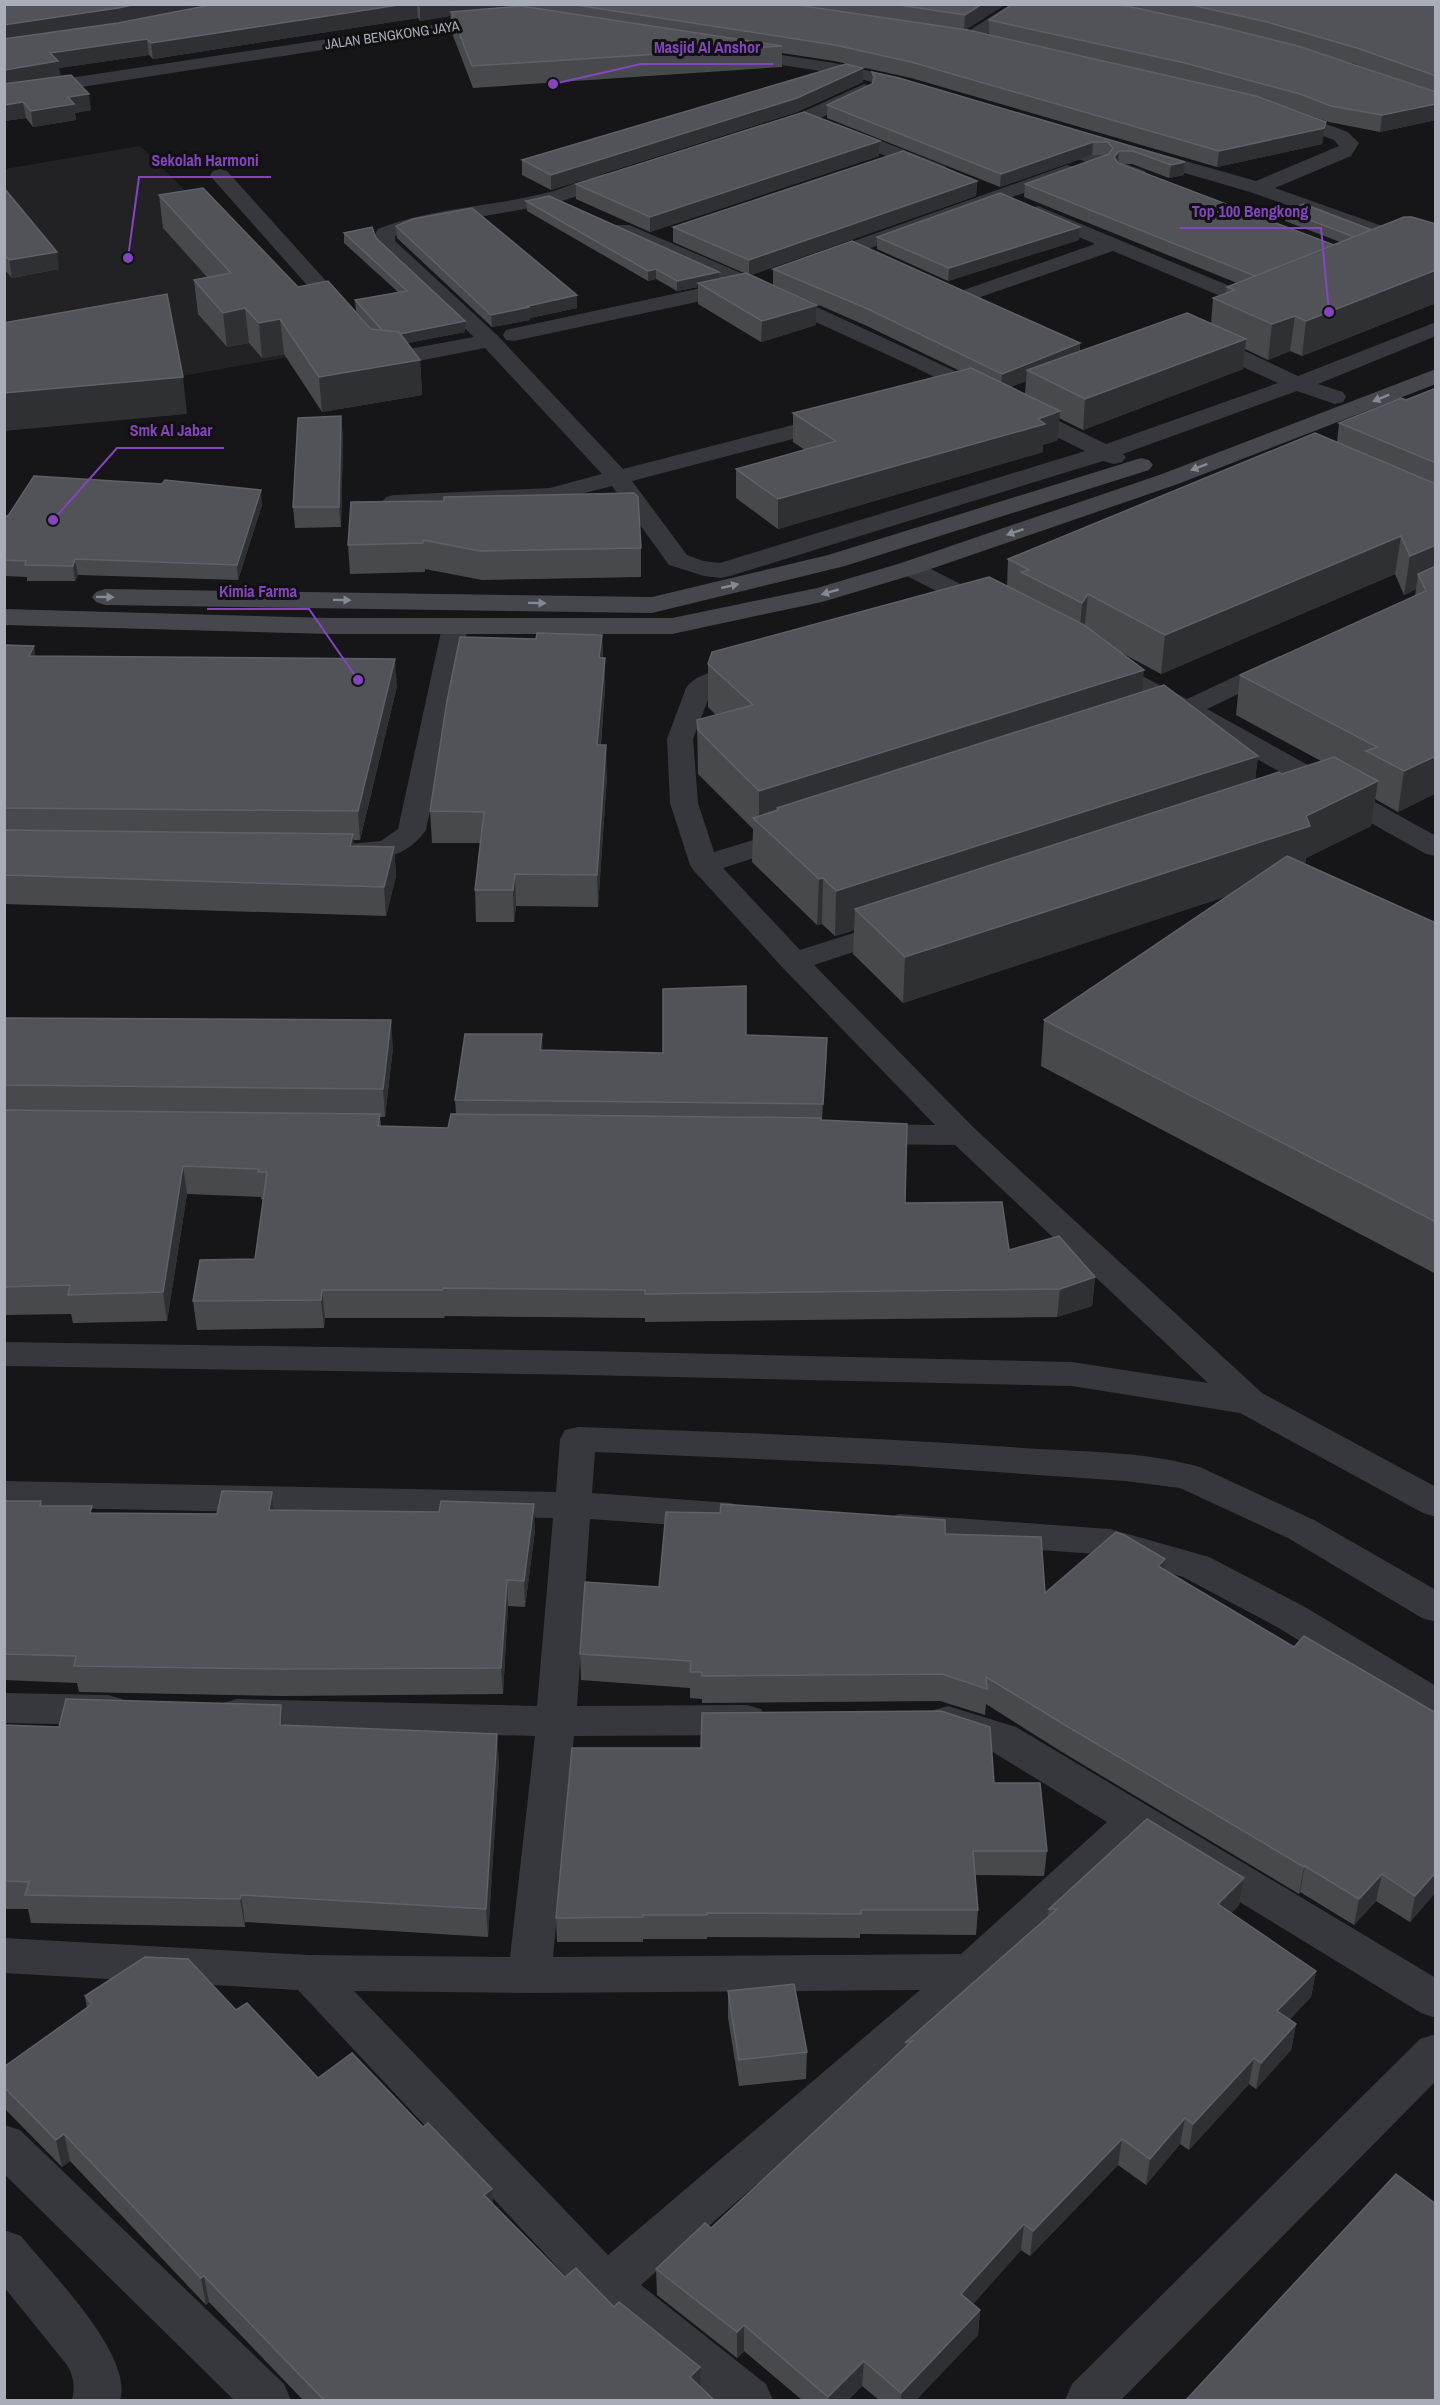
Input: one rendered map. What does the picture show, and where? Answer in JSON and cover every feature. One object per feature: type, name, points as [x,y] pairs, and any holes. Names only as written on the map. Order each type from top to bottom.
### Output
[{"type":"main road","points":[[4,596],[652,605],[836,561],[1138,466],[1335,397],[1436,355]]},
{"type":"main road","points":[[4,617],[455,627],[672,626],[822,594],[910,568],[1170,479],[1436,376]]},
{"type":"street","points":[[968,39],[1024,4]]},
{"type":"street","name":"JALAN BENGKONG JAYA","points":[[4,94],[388,35],[512,21]]},
{"type":"street","points":[[949,35],[992,44]]},
{"type":"street","points":[[719,50],[834,68],[894,82]]},
{"type":"street","points":[[123,53],[126,75]]},
{"type":"street","points":[[750,135],[805,118],[864,90]]},
{"type":"street","points":[[1257,188],[1344,152],[1349,143],[1341,136],[1261,106]]},
{"type":"street","points":[[805,118],[957,178]]},
{"type":"street","points":[[1156,182],[1100,161],[1033,128],[1257,188],[1436,252]]},
{"type":"street","points":[[871,167],[904,156]]},
{"type":"street","points":[[796,268],[1100,161]]},
{"type":"street","points":[[640,170],[552,198],[408,224],[385,232],[386,243],[490,341],[617,477],[678,560],[691,567],[721,571],[1104,453],[1297,384],[1436,328]]},
{"type":"street","points":[[220,175],[383,357],[398,358],[490,341]]},
{"type":"street","points":[[978,187],[1250,301]]},
{"type":"street","points":[[552,198],[584,212]]},
{"type":"street","points":[[606,222],[751,284],[920,361],[1104,453],[1138,466]]},
{"type":"street","points":[[649,241],[682,230]]},
{"type":"street","points":[[1376,251],[1403,240]]},
{"type":"street","points":[[965,296],[1114,244]]},
{"type":"street","points":[[852,248],[883,261]]},
{"type":"street","points":[[514,335],[751,284],[773,276]]},
{"type":"street","points":[[945,287],[995,310]]},
{"type":"street","points":[[1271,292],[1182,331],[1297,384],[1335,397]]},
{"type":"street","points":[[937,396],[971,387]]},
{"type":"street","points":[[1000,401],[1031,389]]},
{"type":"street","points":[[394,502],[550,495],[857,416]]},
{"type":"street","points":[[1268,441],[1299,455]]},
{"type":"street","points":[[810,543],[836,561]]},
{"type":"street","points":[[910,568],[1001,614],[957,618]]},
{"type":"street","points":[[320,850],[387,849],[405,841],[412,830],[455,627]]},
{"type":"street","points":[[1131,727],[1187,709],[1306,652]]},
{"type":"street","points":[[1083,656],[1187,709],[1327,787],[1428,838]]},
{"type":"street","points":[[779,665],[713,681],[699,688],[695,697],[680,739],[684,803],[704,865],[794,962],[963,1135],[1250,1401],[1436,1504]]},
{"type":"street","points":[[1293,798],[1327,787]]},
{"type":"street","points":[[704,865],[816,828]]},
{"type":"street","points":[[794,962],[918,921]]},
{"type":"street","points":[[831,1134],[963,1135]]},
{"type":"street","points":[[4,1354],[585,1362],[1072,1374],[1250,1401]]},
{"type":"street","points":[[530,1975],[556,1721],[578,1439],[895,1452],[1136,1470],[1187,1476],[1301,1529],[1436,1608]]},
{"type":"street","points":[[4,1494],[573,1505],[764,1518]]},
{"type":"street","points":[[871,1525],[1110,1542],[1196,1567],[1291,1617],[1436,1705]]},
{"type":"street","points":[[4,1708],[148,1711]]},
{"type":"street","points":[[196,1713],[556,1721],[784,1719]]},
{"type":"street","points":[[916,1718],[940,1718],[1002,1738],[1436,2000]]},
{"type":"street","points":[[606,2286],[971,1971],[1136,1820]]},
{"type":"street","points":[[4,1955],[309,1973],[530,1975],[971,1971]]},
{"type":"street","points":[[309,1973],[606,2286],[749,2400]]},
{"type":"street","points":[[1089,2400],[1436,2052]]},
{"type":"street","points":[[4,2144],[267,2400]]},
{"type":"street","points":[[4,2251],[84,2349],[95,2369],[99,2390],[96,2400]]},
{"type":"shaded area","points":[[140,146],[344,347],[5,408],[5,169]]},
{"type":"building","points":[[4,4],[137,4],[4,25]]},
{"type":"building","points":[[216,4],[405,4],[151,43],[147,39],[50,53],[58,61],[4,70],[4,39],[118,23]]},
{"type":"building","points":[[569,4],[790,4],[968,30],[1256,96],[1326,122],[1324,128],[1219,151],[911,62],[835,45]]},
{"type":"building","points":[[893,4],[982,4],[965,15]]},
{"type":"building","points":[[1013,4],[1118,4],[1214,25],[1298,46],[1436,92],[1436,104],[1382,115],[1331,106],[1300,94],[1185,63],[989,20]]},
{"type":"building","points":[[1187,4],[1436,4],[1436,76],[1357,48],[1267,22]]},
{"type":"building","points":[[521,6],[782,46],[472,66],[451,12]]},
{"type":"building","points":[[846,64],[863,68],[797,98],[551,175],[522,160]]},
{"type":"building","points":[[872,72],[1185,162],[1171,165],[1133,151],[1119,151],[1114,157],[1118,163],[1334,245],[1255,276],[1025,184],[1109,154],[1113,148],[1108,142],[1093,142],[1001,174],[827,105],[872,84],[875,77]]},
{"type":"building","points":[[71,75],[89,94],[68,97],[74,104],[31,111],[23,102],[4,105],[4,84]]},
{"type":"building","points":[[804,112],[880,141],[650,217],[576,184]]},
{"type":"building","points":[[903,151],[977,181],[749,260],[673,227]]},
{"type":"building","points":[[4,188],[57,252],[9,260],[4,254]]},
{"type":"building","points":[[203,188],[298,287],[328,281],[371,329],[399,332],[420,360],[319,377],[280,319],[259,323],[245,308],[223,313],[194,280],[231,273],[159,195]]},
{"type":"building","points":[[1000,193],[1080,227],[949,268],[877,237]]},
{"type":"building","points":[[549,196],[719,272],[677,281],[656,269],[648,271],[526,201]]},
{"type":"building","points":[[1304,204],[1372,230],[1354,237],[1286,211]]},
{"type":"building","points":[[472,208],[577,295],[491,315],[396,226],[413,219]]},
{"type":"building","points":[[1404,217],[1436,224],[1436,270],[1306,321],[1295,316],[1272,324],[1213,298],[1235,290],[1227,287]]},
{"type":"building","points":[[372,227],[376,238],[465,321],[400,334],[382,330],[355,300],[407,291],[344,233]]},
{"type":"building","points":[[852,241],[1080,343],[1002,374],[868,309],[773,269]]},
{"type":"building","points":[[746,273],[817,305],[762,321],[698,283]]},
{"type":"building","points":[[167,294],[183,377],[4,393],[4,323]]},
{"type":"building","points":[[1187,313],[1246,339],[1085,399],[1027,370]]},
{"type":"building","points":[[971,368],[1060,411],[1038,419],[1045,424],[778,499],[736,469],[836,441],[793,413]]},
{"type":"building","points":[[1436,388],[1436,463],[1339,423],[1401,398],[1406,400]]},
{"type":"building","points":[[341,416],[339,507],[293,507],[298,418]]},
{"type":"building","points":[[1315,433],[1436,484],[1436,545],[1410,556],[1401,536],[1165,635],[1088,594],[1082,603],[1021,572],[1029,570],[1008,559]]},
{"type":"building","points":[[34,476],[162,484],[165,480],[261,490],[237,565],[75,559],[73,566],[25,565],[26,561],[4,560],[4,516],[8,516]]},
{"type":"building","points":[[634,493],[638,497],[641,548],[480,551],[423,540],[423,543],[348,545],[351,502],[444,501],[444,497]]},
{"type":"building","points":[[1436,566],[1436,756],[1404,771],[1366,751],[1377,747],[1240,675],[1426,591],[1418,574]]},
{"type":"building","points":[[989,577],[1084,625],[1144,670],[759,791],[698,730],[697,720],[753,705],[708,664],[712,652]]},
{"type":"building","points":[[537,633],[602,635],[599,658],[605,658],[597,745],[606,745],[597,875],[515,874],[513,890],[475,890],[484,812],[430,811],[447,701],[460,637],[536,639]]},
{"type":"building","points":[[4,645],[34,646],[29,656],[395,659],[358,811],[4,808]]},
{"type":"building","points":[[1164,685],[1258,756],[836,891],[823,878],[819,879],[753,818],[778,810],[777,808]]},
{"type":"building","points":[[1334,757],[1378,781],[1306,816],[1310,826],[905,957],[855,909],[1279,772],[1282,774]]},
{"type":"building","points":[[4,830],[353,834],[350,846],[394,847],[384,887],[4,875]]},
{"type":"building","points":[[1287,856],[1436,923],[1436,1222],[1044,1020]]},
{"type":"building","points":[[746,986],[746,1035],[827,1038],[823,1104],[455,1100],[465,1034],[542,1034],[540,1050],[663,1053],[663,989]]},
{"type":"building","points":[[4,1018],[391,1020],[383,1089],[4,1085]]},
{"type":"building","points":[[4,1110],[380,1114],[378,1126],[448,1128],[451,1114],[821,1118],[821,1120],[907,1124],[905,1203],[1002,1202],[1009,1250],[1059,1236],[1095,1277],[1060,1289],[645,1294],[645,1290],[443,1288],[442,1290],[322,1290],[321,1300],[193,1301],[200,1260],[255,1259],[267,1172],[258,1172],[259,1169],[183,1166],[163,1292],[68,1295],[70,1285],[4,1287]]},
{"type":"building","points":[[222,1491],[272,1492],[269,1510],[439,1512],[441,1501],[534,1504],[524,1581],[507,1580],[501,1668],[281,1669],[74,1666],[76,1656],[4,1654],[4,1501],[41,1501],[40,1506],[92,1506],[90,1513],[217,1514]]},
{"type":"building","points":[[721,1504],[945,1520],[945,1534],[1041,1537],[1045,1593],[1116,1532],[1124,1535],[1165,1559],[1158,1566],[1294,1647],[1304,1636],[1436,1713],[1436,1872],[1415,1896],[1382,1874],[1359,1899],[986,1677],[987,1689],[942,1674],[702,1676],[702,1672],[690,1672],[691,1661],[580,1654],[585,1582],[659,1587],[666,1512],[720,1513]]},
{"type":"building","points":[[66,1699],[281,1705],[280,1725],[497,1734],[486,1909],[241,1895],[240,1899],[25,1895],[29,1882],[4,1881],[4,1725],[59,1727]]},
{"type":"building","points":[[941,1711],[990,1727],[994,1783],[1040,1783],[1047,1851],[973,1851],[978,1910],[861,1910],[861,1914],[707,1913],[707,1915],[556,1918],[572,1748],[701,1748],[702,1713]]},
{"type":"building","points":[[1147,1819],[1244,1878],[1218,1904],[1316,1971],[1277,2011],[1296,2024],[1261,2063],[1254,2058],[1193,2124],[1185,2118],[1150,2159],[1122,2139],[1033,2231],[1024,2224],[961,2294],[980,2310],[901,2393],[864,2361],[828,2397],[744,2325],[737,2332],[656,2269],[705,2223],[711,2228],[912,2041],[906,2042],[1057,1909],[1049,1909]]},
{"type":"building","points":[[145,1957],[188,1959],[236,2010],[247,2003],[318,2078],[352,2053],[423,2127],[428,2123],[492,2189],[484,2195],[565,2277],[576,2268],[614,2307],[619,2302],[700,2367],[690,2377],[714,2400],[324,2400],[204,2276],[201,2278],[64,2134],[56,2140],[4,2087],[4,2067],[92,2004],[85,1996]]},
{"type":"building","points":[[794,1984],[807,2052],[739,2060],[728,1991]]},
{"type":"building","points":[[1396,2174],[1436,2204],[1436,2400],[1186,2400]]},
{"type":"place","name":"Masjid Al Anshor","points":[[553,84]]},
{"type":"place","name":"Sekolah Harmoni","points":[[128,258]]},
{"type":"place","name":"Top 100 Bengkong","points":[[1329,312]]},
{"type":"place","name":"Smk Al Jabar","points":[[53,520]]},
{"type":"place","name":"Kimia Farma","points":[[358,680]]}]
